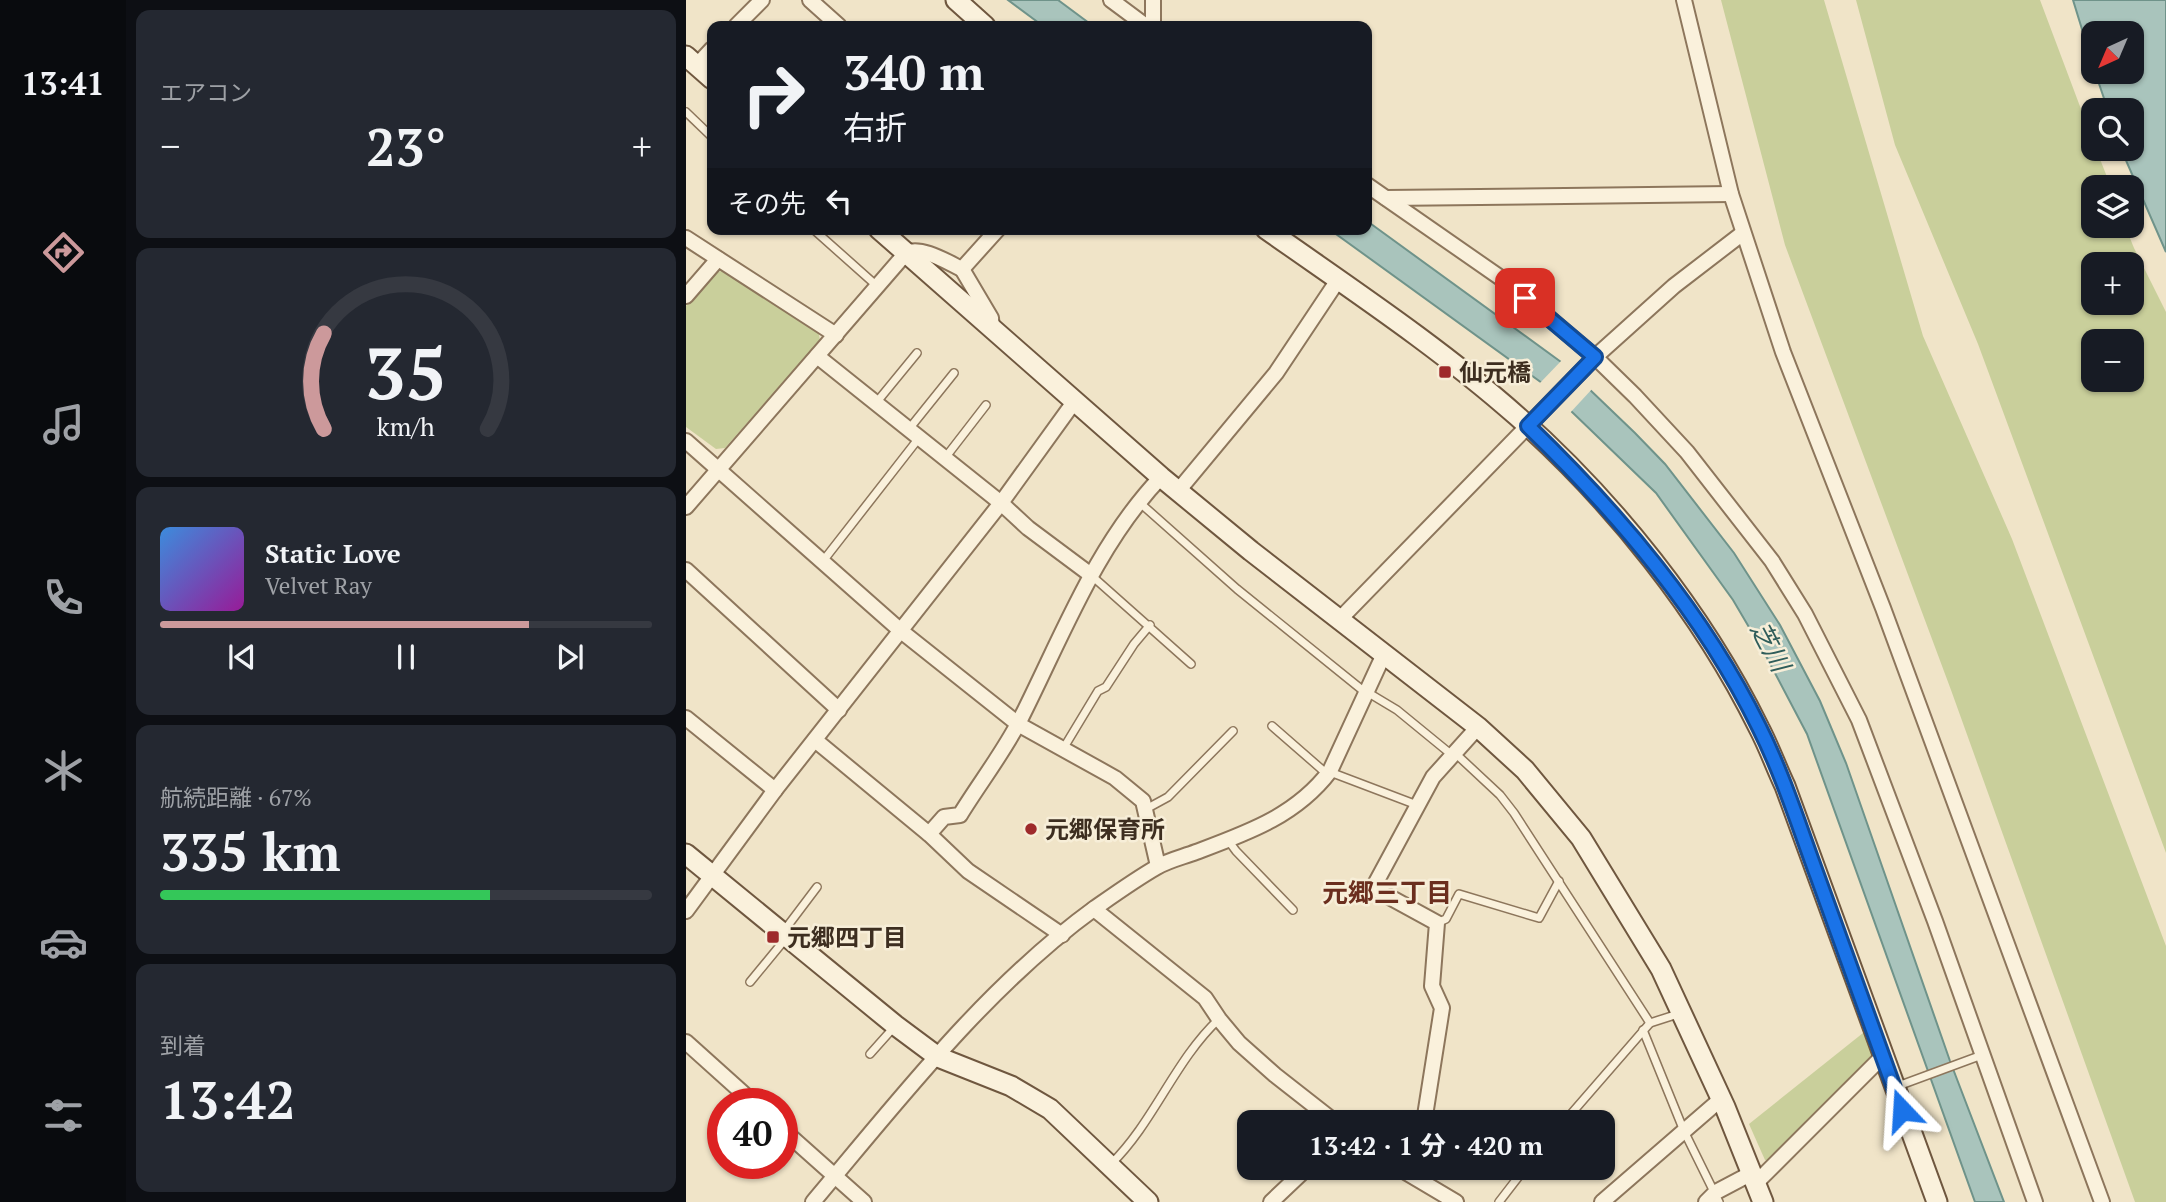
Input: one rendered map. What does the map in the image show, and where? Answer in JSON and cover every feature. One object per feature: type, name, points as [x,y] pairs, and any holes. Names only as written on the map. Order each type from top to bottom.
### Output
[{"type":"street","points":[[741,21],[762,0]]},
{"type":"street","points":[[810,0],[833,21]]},
{"type":"street","points":[[956,0],[979,21]]},
{"type":"street","points":[[1111,0],[1139,21]]},
{"type":"street","points":[[1153,0],[1153,21]]},
{"type":"street","points":[[1684,0],[1731,194],[1783,352],[1883,608],[2102,1202]]},
{"type":"street","points":[[707,52],[691,60],[707,74]]},
{"type":"street","points":[[1372,189],[1508,283],[1591,361],[1635,396],[1713,484],[1772,561],[1835,669],[1870,746],[2035,1202]]},
{"type":"street","points":[[1385,198],[1731,194]]},
{"type":"street","points":[[1339,620],[1591,361],[1674,286],[1743,233]]},
{"type":"street","points":[[886,235],[1161,477],[1478,727],[1525,770],[1581,838],[1635,925],[1682,1013],[1763,1202]]},
{"type":"street","points":[[962,269],[993,235]]},
{"type":"street","points":[[1274,235],[1532,421],[1611,510],[1674,589],[1736,685],[1785,786],[1937,1202]]},
{"type":"street","points":[[686,238],[836,335]]},
{"type":"street","points":[[686,507],[906,253],[920,251],[962,269],[991,318],[992,329]]},
{"type":"street","points":[[686,296],[718,258]]},
{"type":"street","points":[[1178,491],[1276,373],[1338,280]]},
{"type":"street","points":[[817,356],[1001,503],[1028,528],[1091,575]]},
{"type":"street","points":[[686,911],[775,790],[1001,503],[1074,401]]},
{"type":"street","points":[[686,441],[901,632],[1018,724],[1115,778],[1143,802],[1158,866]]},
{"type":"street","points":[[929,834],[944,817],[960,815],[1018,724],[1091,575],[1138,501],[1161,477]]},
{"type":"street","points":[[686,570],[839,710]]},
{"type":"street","points":[[813,1202],[991,998],[1062,935],[1094,909],[1158,866],[1260,828],[1296,807],[1329,773],[1384,654]]},
{"type":"street","points":[[686,718],[775,790]]},
{"type":"street","points":[[1426,1110],[1442,1008],[1432,986],[1437,923],[1373,888],[1433,777],[1478,727]]},
{"type":"street","points":[[815,740],[929,834],[968,871],[1062,935]]},
{"type":"street","points":[[686,854],[938,1057],[1011,1086],[1050,1109],[1147,1202]]},
{"type":"street","points":[[1094,909],[1205,998],[1239,1043],[1320,1110]]},
{"type":"street","points":[[686,1042],[737,1088]]},
{"type":"street","points":[[1714,1199],[1754,1178],[1883,1056]]},
{"type":"street","points":[[1602,1202],[1721,1099]]},
{"type":"street","points":[[798,1143],[864,1202]]},
{"type":"street","points":[[1271,1202],[1294,1180]]},
{"type":"street","points":[[1421,1180],[1456,1202]]},
{"type":"lane","points":[[686,112],[707,132]]},
{"type":"lane","points":[[820,235],[878,286]]},
{"type":"lane","points":[[876,403],[916,353]]},
{"type":"lane","points":[[823,562],[954,373]]},
{"type":"lane","points":[[945,458],[986,405]]},
{"type":"lane","points":[[1138,501],[1237,589],[1366,692],[1397,710],[1454,754],[1500,796],[1559,881],[1650,1023]]},
{"type":"lane","points":[[1091,575],[1191,664]]},
{"type":"lane","points":[[1063,749],[1098,691],[1106,687],[1150,625]]},
{"type":"lane","points":[[1272,726],[1329,773],[1418,805]]},
{"type":"lane","points":[[1145,810],[1168,797],[1233,731]]},
{"type":"lane","points":[[1228,840],[1293,910]]},
{"type":"lane","points":[[1437,923],[1446,919],[1459,894],[1539,918],[1559,881]]},
{"type":"lane","points":[[750,982],[817,887]]},
{"type":"lane","points":[[1574,1110],[1650,1023],[1682,1013]]},
{"type":"lane","points":[[1109,1166],[1167,1091],[1189,1054],[1219,1019]]},
{"type":"lane","points":[[870,1054],[895,1025]]},
{"type":"lane","points":[[1643,1030],[1714,1199]]},
{"type":"lane","points":[[1894,1087],[1982,1055]]},
{"type":"lane","points":[[1499,1202],[1515,1180]]},
{"type":"green space","points":[[1721,0],[1824,0],[1923,336],[2012,539],[2166,946],[2166,1202],[2135,1202],[1951,690],[1785,245]]},
{"type":"green space","points":[[1856,0],[2040,0],[2081,109],[2081,161],[2101,161],[2106,175],[2081,175],[2081,238],[2130,238],[2136,252],[2081,252],[2081,315],[2144,315],[2144,268],[2166,312],[2166,853],[1978,344],[1895,145]]},
{"type":"green space","points":[[726,270],[818,330],[820,340],[725,448],[716,449],[686,427],[686,306],[713,273]]},
{"type":"green space","points":[[1866,1033],[1874,1056],[1769,1161],[1765,1160],[1749,1124]]},
{"type":"water","points":[[1008,0],[1058,0],[1086,21],[1036,21]]},
{"type":"water","points":[[2073,0],[2166,0],[2166,252],[2144,202],[2144,175],[2132,175],[2126,161],[2144,161],[2144,98],[2104,98],[2099,84],[2144,84],[2144,21],[2081,21],[2081,26]]},
{"type":"water","name":"芝川","points":[[1372,225],[1561,362],[1665,464],[1734,553],[1780,625],[1820,701],[1846,763],[1950,1061],[2004,1202],[1975,1202],[1807,734],[1766,656],[1733,600],[1656,493],[1542,383],[1337,235],[1372,235]]},
{"type":"pier","points":[[1563,359],[1593,388],[1569,414],[1538,385]]},
{"type":"place","name":"仙元橋","points":[[1445,372]]},
{"type":"place","name":"元郷保育所","points":[[1031,829]]},
{"type":"place","name":"元郷四丁目","points":[[773,937]]},
{"type":"district","name":"元郷三丁目","points":[[1387,892]]},
{"type":"route","points":[[1525,298],[1595,357],[1528,426],[1611,510],[1657,567],[1736,685],[1785,786],[1902,1110]]}]
